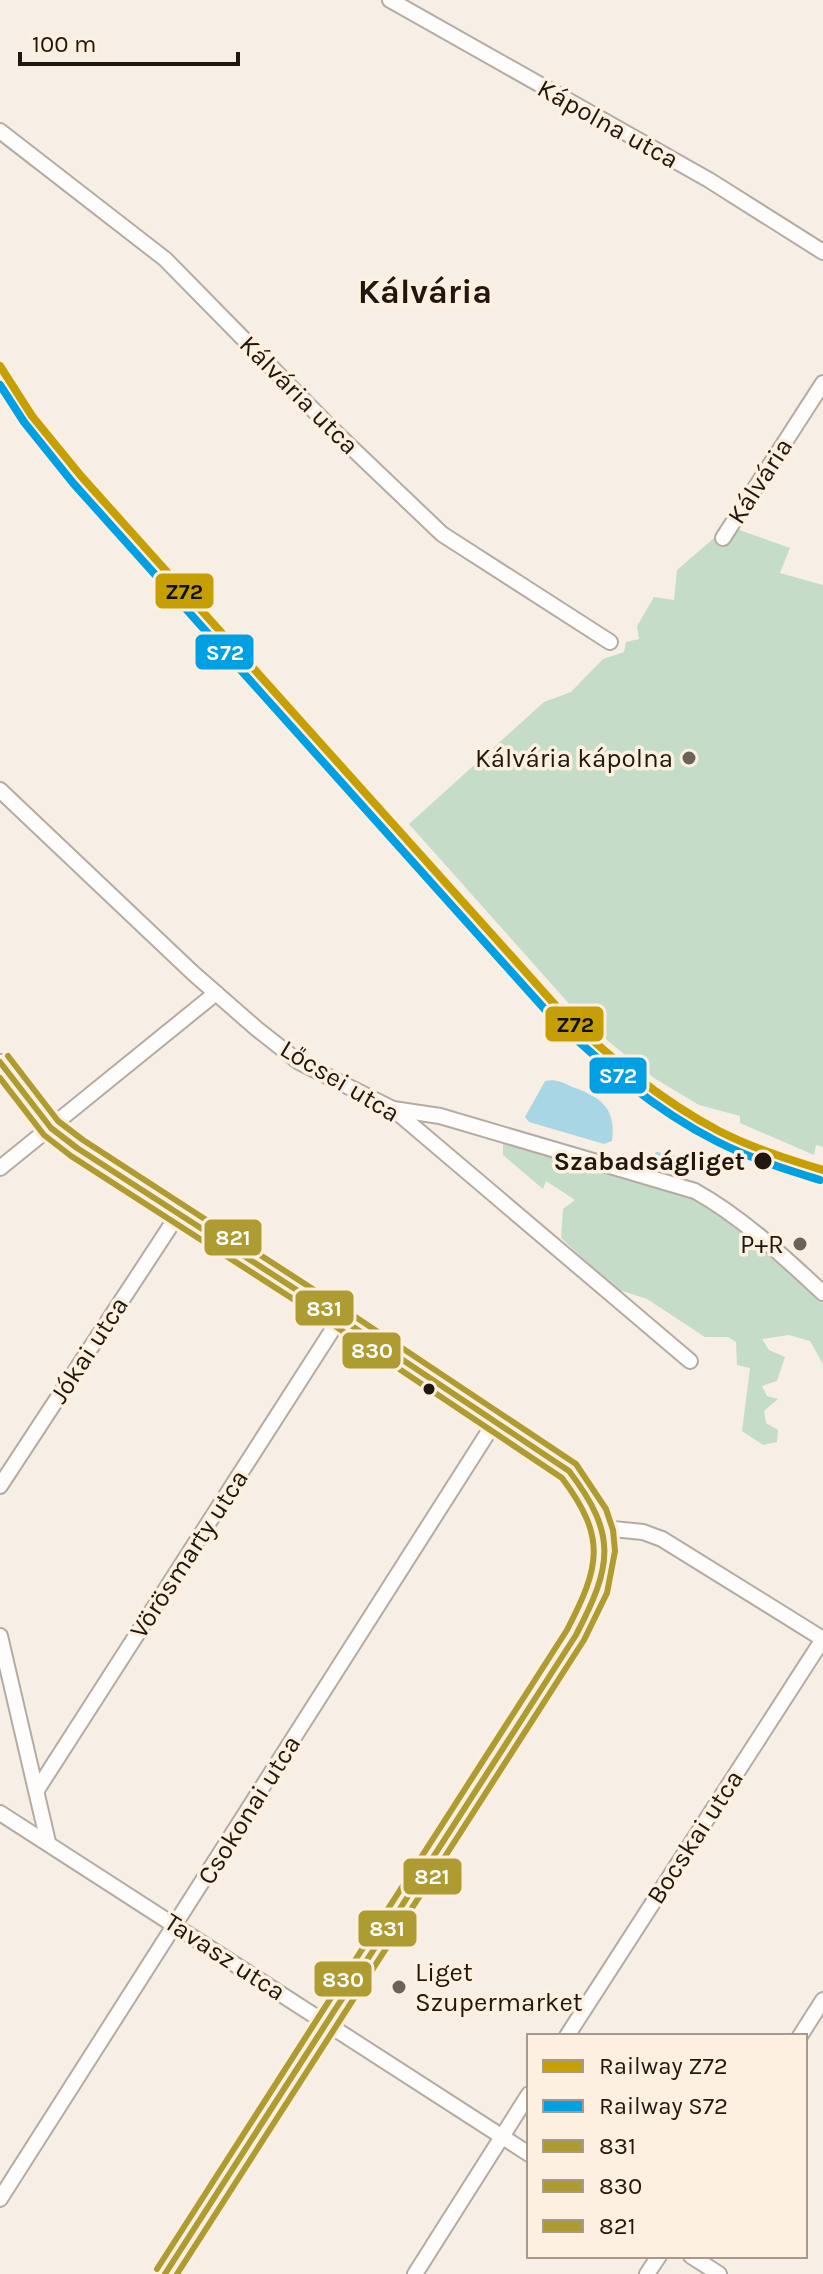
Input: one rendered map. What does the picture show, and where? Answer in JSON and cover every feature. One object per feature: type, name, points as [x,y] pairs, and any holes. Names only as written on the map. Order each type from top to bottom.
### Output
[{"type":"street","name":"Kápolna utca","points":[[390,0],[709,180],[823,252]]},
{"type":"street","name":"Kálvária utca","points":[[0,131],[165,259],[332,429],[442,534],[610,642]]},
{"type":"street","name":"Kálvária","points":[[723,538],[823,383]]},
{"type":"street","name":"Lőcsei utca","points":[[0,790],[216,993],[299,1062],[393,1109],[690,1361]]},
{"type":"street","points":[[0,1168],[216,993]]},
{"type":"street","points":[[0,1062],[51,1128],[569,1471],[596,1506],[603,1528],[605,1550],[602,1577],[576,1635],[165,2274]]},
{"type":"street","points":[[393,1109],[440,1116],[695,1191],[716,1203],[774,1248],[823,1293]]},
{"type":"street","name":"Jókai utca","points":[[0,1486],[179,1213]]},
{"type":"street","name":"Vörösmarty utca","points":[[37,1790],[340,1318]]},
{"type":"street","name":"Csokonai utca","points":[[0,2199],[496,1420]]},
{"type":"street","points":[[603,1528],[643,1532],[662,1539],[823,1639]]},
{"type":"street","points":[[0,1636],[48,1842]]},
{"type":"street","name":"Bocskai utca","points":[[568,2034],[823,1639]]},
{"type":"street","name":"Tavasz utca","points":[[0,1813],[527,2153]]},
{"type":"street","points":[[801,2034],[823,2000]]},
{"type":"street","points":[[415,2274],[527,2097]]},
{"type":"street","points":[[694,2258],[719,2274]]},
{"type":"green space","points":[[728,526],[790,548],[780,573],[823,585],[823,1147],[816,1145],[814,1155],[740,1123],[740,1116],[699,1105],[654,1078],[588,1025],[409,824],[544,702],[571,692],[603,659],[624,652],[626,642],[639,639],[637,626],[654,597],[674,600],[677,570]]},
{"type":"green space","points":[[503,1138],[689,1194],[739,1225],[823,1300],[823,1364],[810,1341],[789,1335],[762,1339],[769,1350],[785,1357],[777,1381],[762,1386],[767,1396],[778,1399],[764,1411],[766,1423],[778,1430],[777,1442],[763,1445],[742,1431],[750,1368],[737,1365],[736,1342],[728,1337],[705,1337],[647,1299],[616,1289],[561,1238],[563,1209],[575,1200],[546,1181],[543,1189],[503,1155]]},
{"type":"water","points":[[545,1081],[564,1083],[603,1104],[611,1119],[612,1141],[604,1144],[529,1122],[525,1117]]},
{"type":"waterway","points":[[657,1154],[713,1166],[719,1162]]},
{"type":"rail line","name":"Z72","points":[[0,366],[32,416],[81,476],[557,1007],[634,1075],[675,1105],[744,1143],[823,1170]]},
{"type":"rail line","name":"S72","points":[[0,385],[24,422],[73,483],[550,1015],[628,1084],[671,1115],[741,1153],[820,1180]]},
{"type":"transit line","name":"821","points":[[8,1056],[58,1121],[83,1140],[576,1464],[606,1509],[613,1530],[615,1551],[607,1593],[584,1640],[177,2274]]},
{"type":"transit line","name":"831","points":[[0,1062],[51,1128],[77,1148],[569,1471],[596,1514],[602,1533],[603,1570],[576,1635],[165,2274]]},
{"type":"transit line","name":"830","points":[[0,1078],[44,1135],[71,1156],[335,1326],[562,1478],[586,1518],[592,1536],[592,1570],[567,1630],[157,2269]]},
{"type":"place","name":"Kálvária kápolna","points":[[689,758]]},
{"type":"place","name":"Szabadságliget","points":[[763,1161]]},
{"type":"place","name":"P+R","points":[[800,1244]]},
{"type":"place","name":"Liget Szupermarket","points":[[399,1987]]},
{"type":"district","name":"Kálvária","points":[[425,292]]}]
